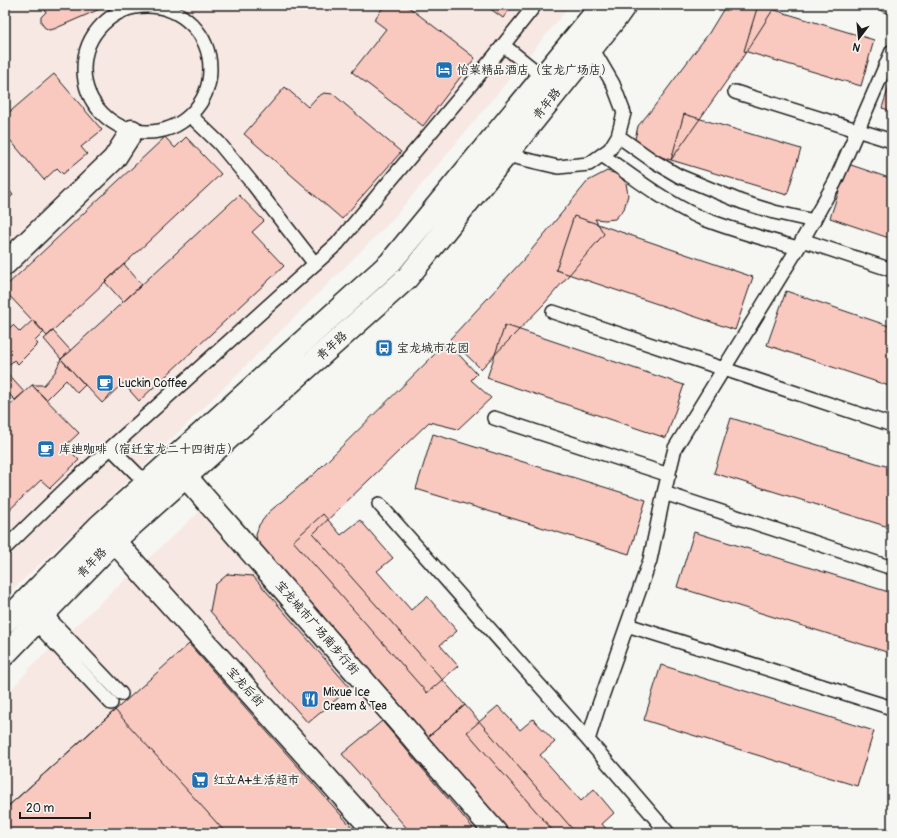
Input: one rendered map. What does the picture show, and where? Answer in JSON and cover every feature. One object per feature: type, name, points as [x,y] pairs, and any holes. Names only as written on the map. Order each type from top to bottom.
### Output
[{"type":"street","name":"青年路","points":[[5,622],[99,526],[390,264],[602,5]]},
{"type":"street","name":"青年路","points":[[5,654],[114,541],[407,278],[625,5]]},
{"type":"street","points":[[5,264],[114,159],[132,131]]},
{"type":"street","name":"宝龙城市广场南步行街","points":[[186,477],[496,833]]},
{"type":"street","name":"宝龙后街","points":[[114,541],[376,833]]},
{"type":"lane","points":[[5,548],[74,481],[337,244],[503,46],[535,5]]},
{"type":"lane","points":[[886,5],[892,7]]},
{"type":"lane","points":[[152,6],[173,11],[188,20],[202,35],[209,52],[212,69],[209,87],[202,103],[191,116],[173,128],[152,133],[132,131],[112,122],[97,108],[87,90],[84,69],[87,48],[97,30],[112,16],[131,8],[152,6]]},
{"type":"lane","points":[[503,46],[543,77]]},
{"type":"lane","points":[[506,155],[558,167],[589,164],[610,149],[618,136],[624,113],[613,84],[592,48]]},
{"type":"lane","points":[[588,740],[650,560],[675,448],[814,221],[835,182],[892,51]]},
{"type":"lane","points":[[735,92],[892,141]]},
{"type":"lane","points":[[191,116],[219,143],[315,264]]},
{"type":"lane","points":[[618,136],[678,176],[742,202],[774,212],[814,221]]},
{"type":"lane","points":[[602,155],[656,194],[699,217],[748,234],[800,244],[892,270]]},
{"type":"lane","points":[[553,312],[892,425]]},
{"type":"lane","points":[[494,418],[668,475]]},
{"type":"lane","points":[[111,448],[147,484]]},
{"type":"lane","points":[[664,492],[892,568]]},
{"type":"lane","points":[[379,504],[588,740],[668,833]]},
{"type":"lane","points":[[40,618],[121,694]]},
{"type":"lane","points":[[40,618],[111,703]]},
{"type":"lane","points":[[627,625],[892,708]]},
{"type":"shaded area","points":[[5,5],[571,5],[391,221],[182,429],[5,597]]},
{"type":"shaded area","points":[[215,497],[502,833],[5,833],[5,697],[32,666]]},
{"type":"building","points":[[36,5],[109,5],[49,30],[44,27],[41,22],[41,17],[46,12],[44,7]]},
{"type":"building","points":[[385,5],[406,5],[475,58],[423,126],[352,72],[386,29],[374,20]]},
{"type":"building","points":[[485,5],[513,5],[503,18]]},
{"type":"building","points":[[726,5],[776,5],[737,66],[671,160],[645,152],[635,139],[638,126],[709,33]]},
{"type":"building","points":[[758,5],[874,40],[861,86],[744,51]]},
{"type":"building","points":[[54,74],[102,130],[81,147],[87,154],[63,174],[57,168],[44,180],[5,134],[5,116]]},
{"type":"building","points":[[892,77],[892,111],[882,108]]},
{"type":"building","points":[[285,87],[308,107],[317,97],[324,93],[333,94],[401,152],[342,219],[244,134]]},
{"type":"building","points":[[684,114],[801,149],[787,195],[671,160]]},
{"type":"building","points":[[165,137],[175,148],[186,137],[221,174],[47,336],[5,291],[5,287]]},
{"type":"building","points":[[848,164],[892,179],[892,239],[830,218]]},
{"type":"building","points":[[607,171],[617,174],[626,183],[628,195],[624,209],[615,219],[595,219],[604,234],[544,304],[481,369],[450,339],[524,259],[588,181]]},
{"type":"building","points":[[5,185],[13,195],[5,202]]},
{"type":"building","points":[[239,195],[264,221],[252,232],[284,266],[139,401],[123,383],[102,403],[61,359]]},
{"type":"building","points":[[574,216],[753,277],[735,330],[556,270]]},
{"type":"building","points":[[124,264],[142,285],[123,302],[105,282]]},
{"type":"building","points":[[786,291],[892,327],[892,387],[767,345]]},
{"type":"building","points":[[33,320],[44,332],[35,341],[38,344],[18,364],[14,360],[8,366],[5,363],[5,349],[7,347],[5,345],[5,331],[13,325],[20,332]]},
{"type":"building","points":[[505,325],[684,385],[666,438],[487,378]]},
{"type":"building","points":[[53,331],[71,351],[61,359],[44,339]]},
{"type":"building","points":[[447,342],[477,374],[471,380],[491,398],[458,429],[429,422],[313,534],[465,705],[428,737],[257,541],[256,535],[259,525],[269,512],[314,474]]},
{"type":"building","points":[[61,359],[85,385],[77,393],[66,380],[46,400],[32,385],[44,385],[55,372]]},
{"type":"building","points":[[5,371],[24,392],[15,400],[5,390]]},
{"type":"building","points":[[32,385],[79,433],[65,446],[79,460],[50,488],[41,480],[5,514],[5,410]]},
{"type":"building","points":[[731,418],[892,468],[892,528],[714,473]]},
{"type":"building","points":[[433,434],[646,500],[629,554],[416,489]]},
{"type":"building","points":[[323,514],[341,535],[360,520],[393,558],[377,571],[411,610],[427,596],[457,631],[440,645],[458,666],[427,693],[293,541]]},
{"type":"building","points":[[694,532],[892,593],[892,646],[890,653],[677,587]]},
{"type":"building","points":[[228,574],[253,576],[350,688],[308,723],[210,611],[215,585]]},
{"type":"building","points":[[189,644],[357,833],[5,833],[5,809]]},
{"type":"building","points":[[661,665],[874,731],[857,786],[644,720]]},
{"type":"building","points":[[465,705],[576,833],[511,833],[428,737]]},
{"type":"building","points":[[498,706],[520,730],[533,719],[555,742],[540,755],[581,801],[594,789],[614,813],[602,824],[610,833],[555,833],[467,732]]},
{"type":"building","points":[[115,710],[226,833],[5,833],[5,809]]},
{"type":"building","points":[[382,721],[473,828],[467,833],[411,833],[342,754]]},
{"type":"place","name":"怡莱精品酒店（宝龙广场店）","points":[[444,70]]},
{"type":"place","name":"宝龙城市花园","points":[[384,348]]},
{"type":"place","name":"Luckin Coffee","points":[[105,383]]},
{"type":"place","name":"库迪咖啡（宿迁宝龙二十四街店）","points":[[46,449]]},
{"type":"place","name":"Mixue Ice Cream & Tea","points":[[310,699]]},
{"type":"place","name":"红立A+生活超市","points":[[200,780]]}]
